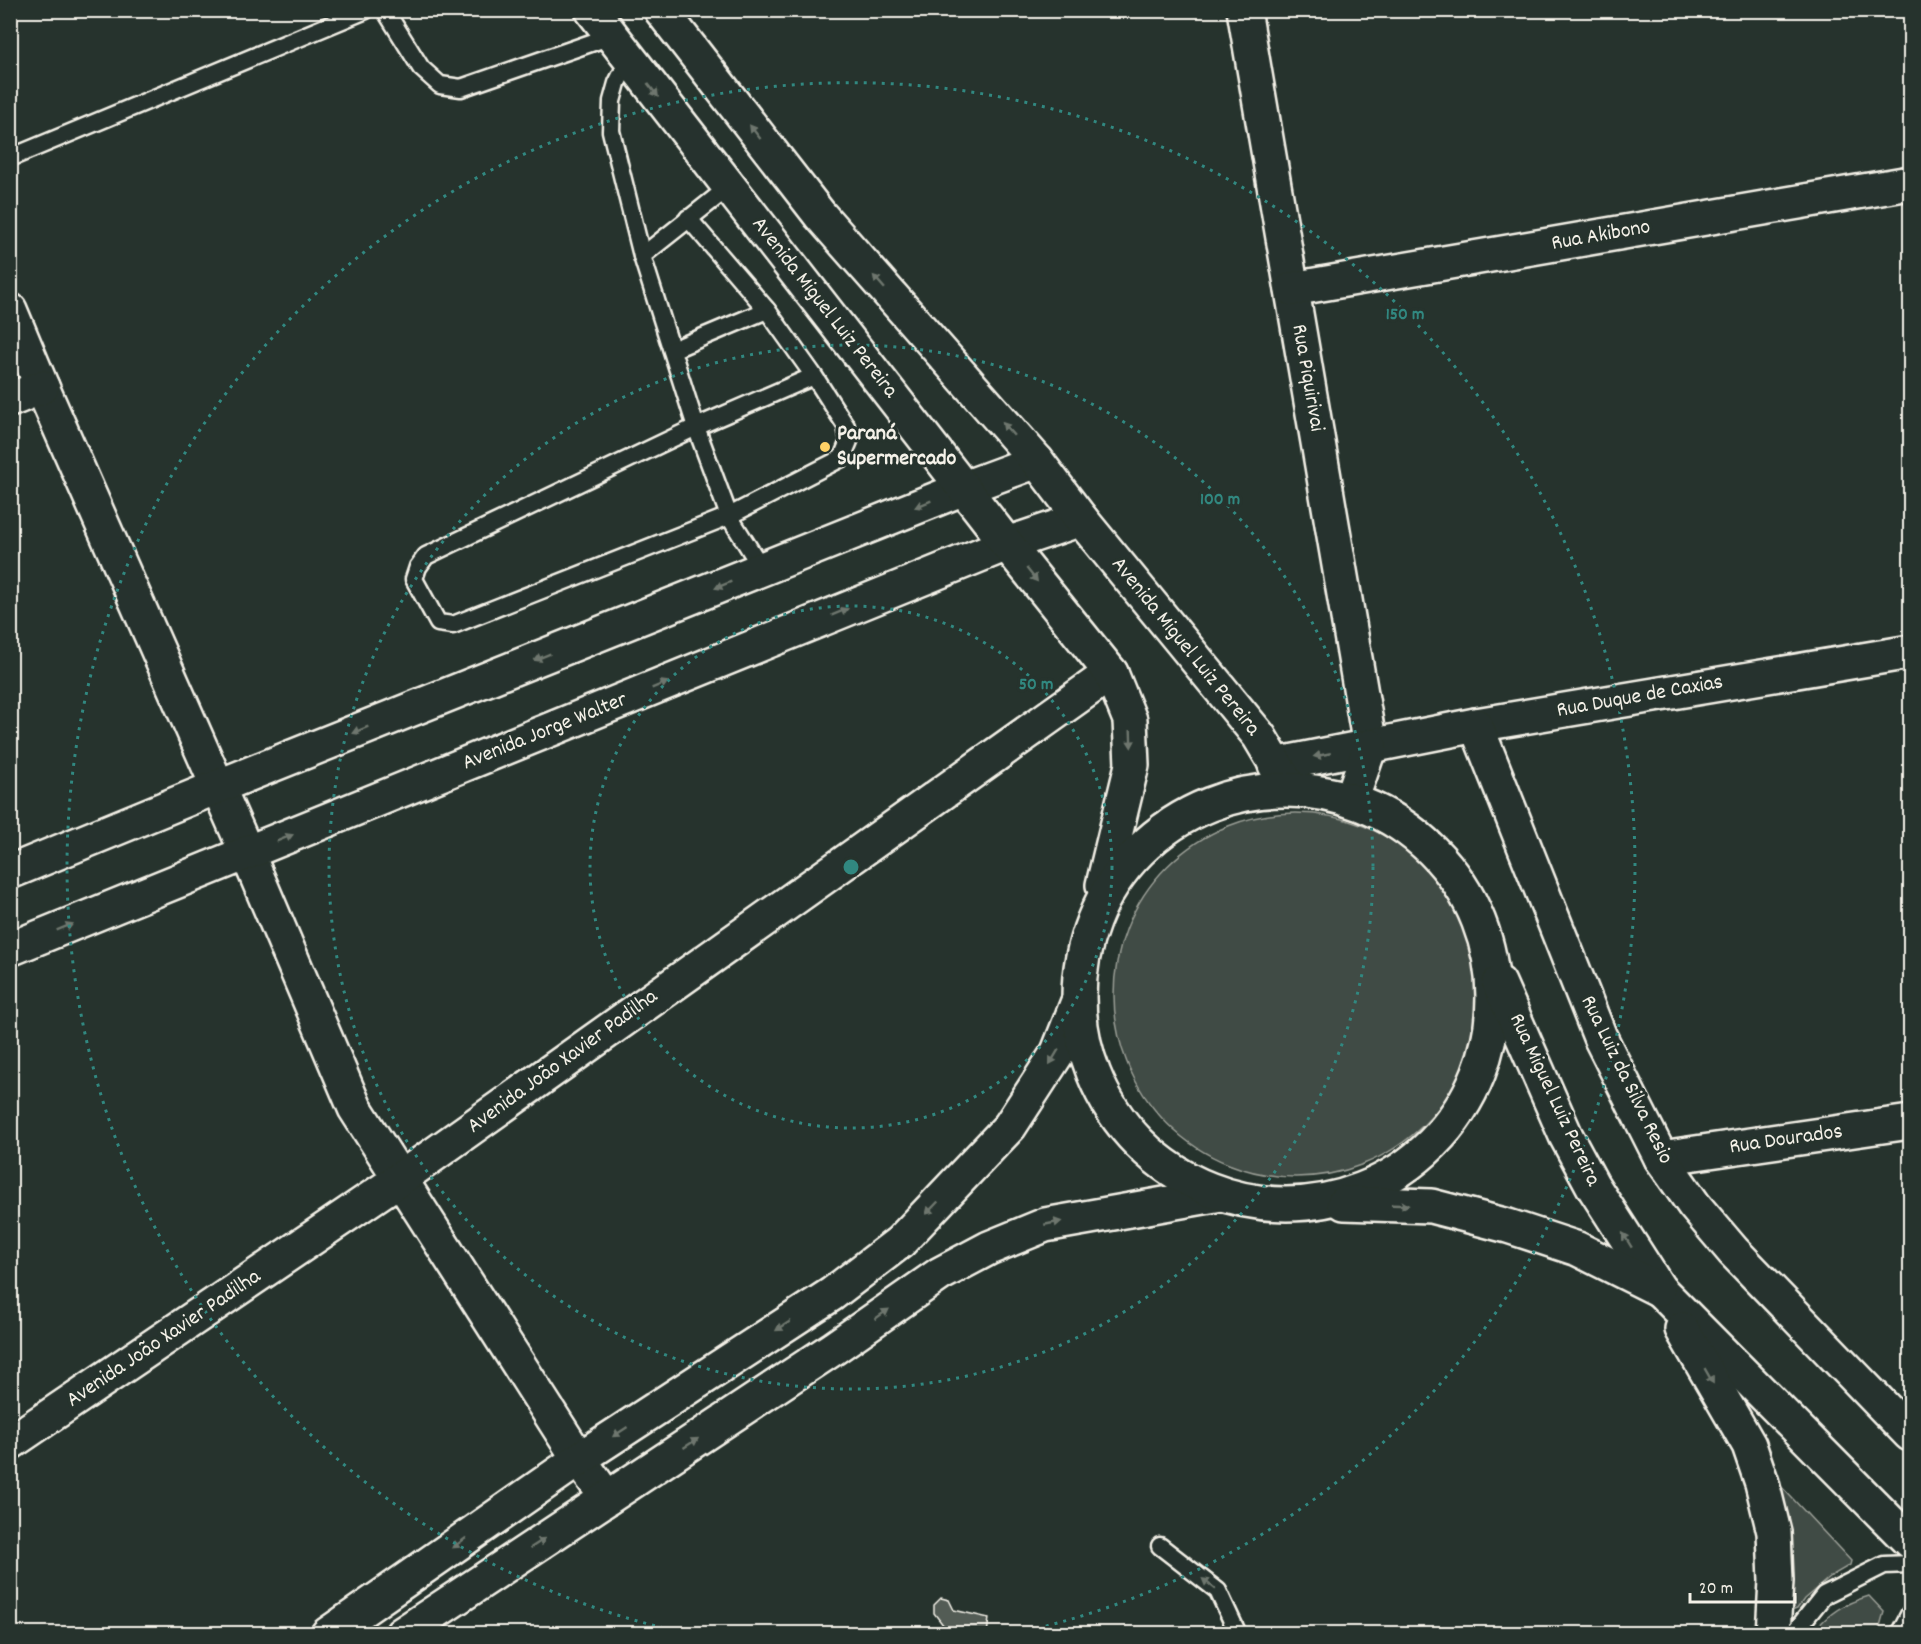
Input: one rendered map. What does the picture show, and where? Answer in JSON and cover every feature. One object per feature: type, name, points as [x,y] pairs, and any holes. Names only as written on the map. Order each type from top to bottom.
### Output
[{"type":"main road","name":"Avenida Miguel Luiz Pereira","points":[[592,10],[1007,544],[1111,673],[1130,720],[1132,765],[1099,903]]},
{"type":"main road","name":"Avenida Miguel Luiz Pereira","points":[[661,10],[820,215],[1036,461],[1259,736],[1282,777]]},
{"type":"main road","name":"Rua Piquirivai","points":[[1244,10],[1370,746]]},
{"type":"main road","name":"Rua Akibono","points":[[1292,289],[1911,183]]},
{"type":"main road","points":[[10,310],[355,1108],[579,1459],[607,1498]]},
{"type":"main road","points":[[10,400],[42,387]]},
{"type":"main road","points":[[10,872],[217,787],[1036,461]]},
{"type":"main road","name":"Avenida Jorge Walter","points":[[10,949],[1007,544],[1081,519]]},
{"type":"main road","name":"Rua Duque de Caxias","points":[[1282,777],[1370,746],[1476,725],[1911,652]]},
{"type":"main road","name":"Avenida João Xavier Padilha","points":[[10,1443],[401,1178],[1111,673]]},
{"type":"main road","name":"Rua Luiz da Silva Resio","points":[[1476,725],[1600,1037],[1661,1158],[1694,1204],[1733,1251],[1911,1434]]},
{"type":"main road","points":[[1352,798],[1370,746]]},
{"type":"main road","points":[[328,1634],[579,1459],[832,1294],[900,1242],[1010,1126],[1058,1052],[1077,1004],[1082,952],[1099,903],[1133,855],[1178,818],[1282,777],[1352,798],[1377,809],[1433,849],[1473,905],[1493,970],[1494,1023],[1480,1074],[1455,1120],[1418,1159],[1372,1187],[1321,1202],[1270,1204],[1221,1194],[1165,1166],[1119,1122],[1089,1066],[1077,1004]]},
{"type":"main road","name":"Rua Miguel Luiz Pereira","points":[[1493,970],[1566,1136],[1593,1186],[1659,1289],[1911,1542]]},
{"type":"main road","name":"Rua Dourados","points":[[1661,1158],[1911,1122]]},
{"type":"main road","points":[[402,1634],[834,1348],[940,1274],[989,1248],[1045,1225],[1221,1194]]},
{"type":"main road","name":"Rua Miguel Luiz Pereira","points":[[1321,1202],[1431,1206],[1497,1223],[1578,1249],[1659,1289]]},
{"type":"main road","points":[[1659,1289],[1749,1445],[1762,1483],[1774,1532],[1776,1581],[1773,1634]]},
{"type":"lane","points":[[10,158],[366,10]]},
{"type":"lane","points":[[386,10],[421,68],[440,85],[461,88],[620,48],[617,83],[612,101],[611,131],[642,256],[696,427],[729,516],[762,569]]},
{"type":"lane","points":[[642,256],[729,187]]},
{"type":"lane","points":[[688,218],[766,310],[814,376],[846,426],[849,441],[842,458],[729,516],[453,625],[438,623],[414,579],[418,567],[426,556],[696,427],[814,376]]},
{"type":"lane","points":[[672,350],[766,310]]},
{"type":"lane","points":[[1160,1546],[1218,1591],[1238,1634]]},
{"type":"lane","points":[[1793,1634],[1824,1595],[1884,1565],[1911,1564]]},
{"type":"lane","points":[[1899,1634],[1911,1613]]},
{"type":"shaded area","points":[[1278,813],[1314,813],[1349,820],[1382,834],[1412,854],[1437,879],[1465,925],[1475,959],[1478,995],[1475,1031],[1465,1065],[1437,1111],[1412,1136],[1382,1156],[1349,1170],[1314,1177],[1278,1177],[1243,1170],[1210,1156],[1180,1136],[1155,1111],[1135,1081],[1121,1048],[1114,1013],[1114,977],[1121,942],[1135,909],[1155,879],[1180,854],[1210,834],[1243,820]]},
{"type":"shaded area","points":[[1778,1483],[1851,1561],[1850,1565],[1831,1576],[1804,1599],[1797,1609],[1791,1611],[1786,1610]]},
{"type":"shaded area","points":[[1869,1596],[1884,1612],[1878,1633],[1812,1633],[1825,1619],[1838,1610]]},
{"type":"building","points":[[941,1598],[949,1600],[954,1610],[989,1618],[987,1634],[950,1634],[934,1613],[934,1605]]},
{"type":"place","name":"Paraná Supermercado","points":[[825,447]]}]
